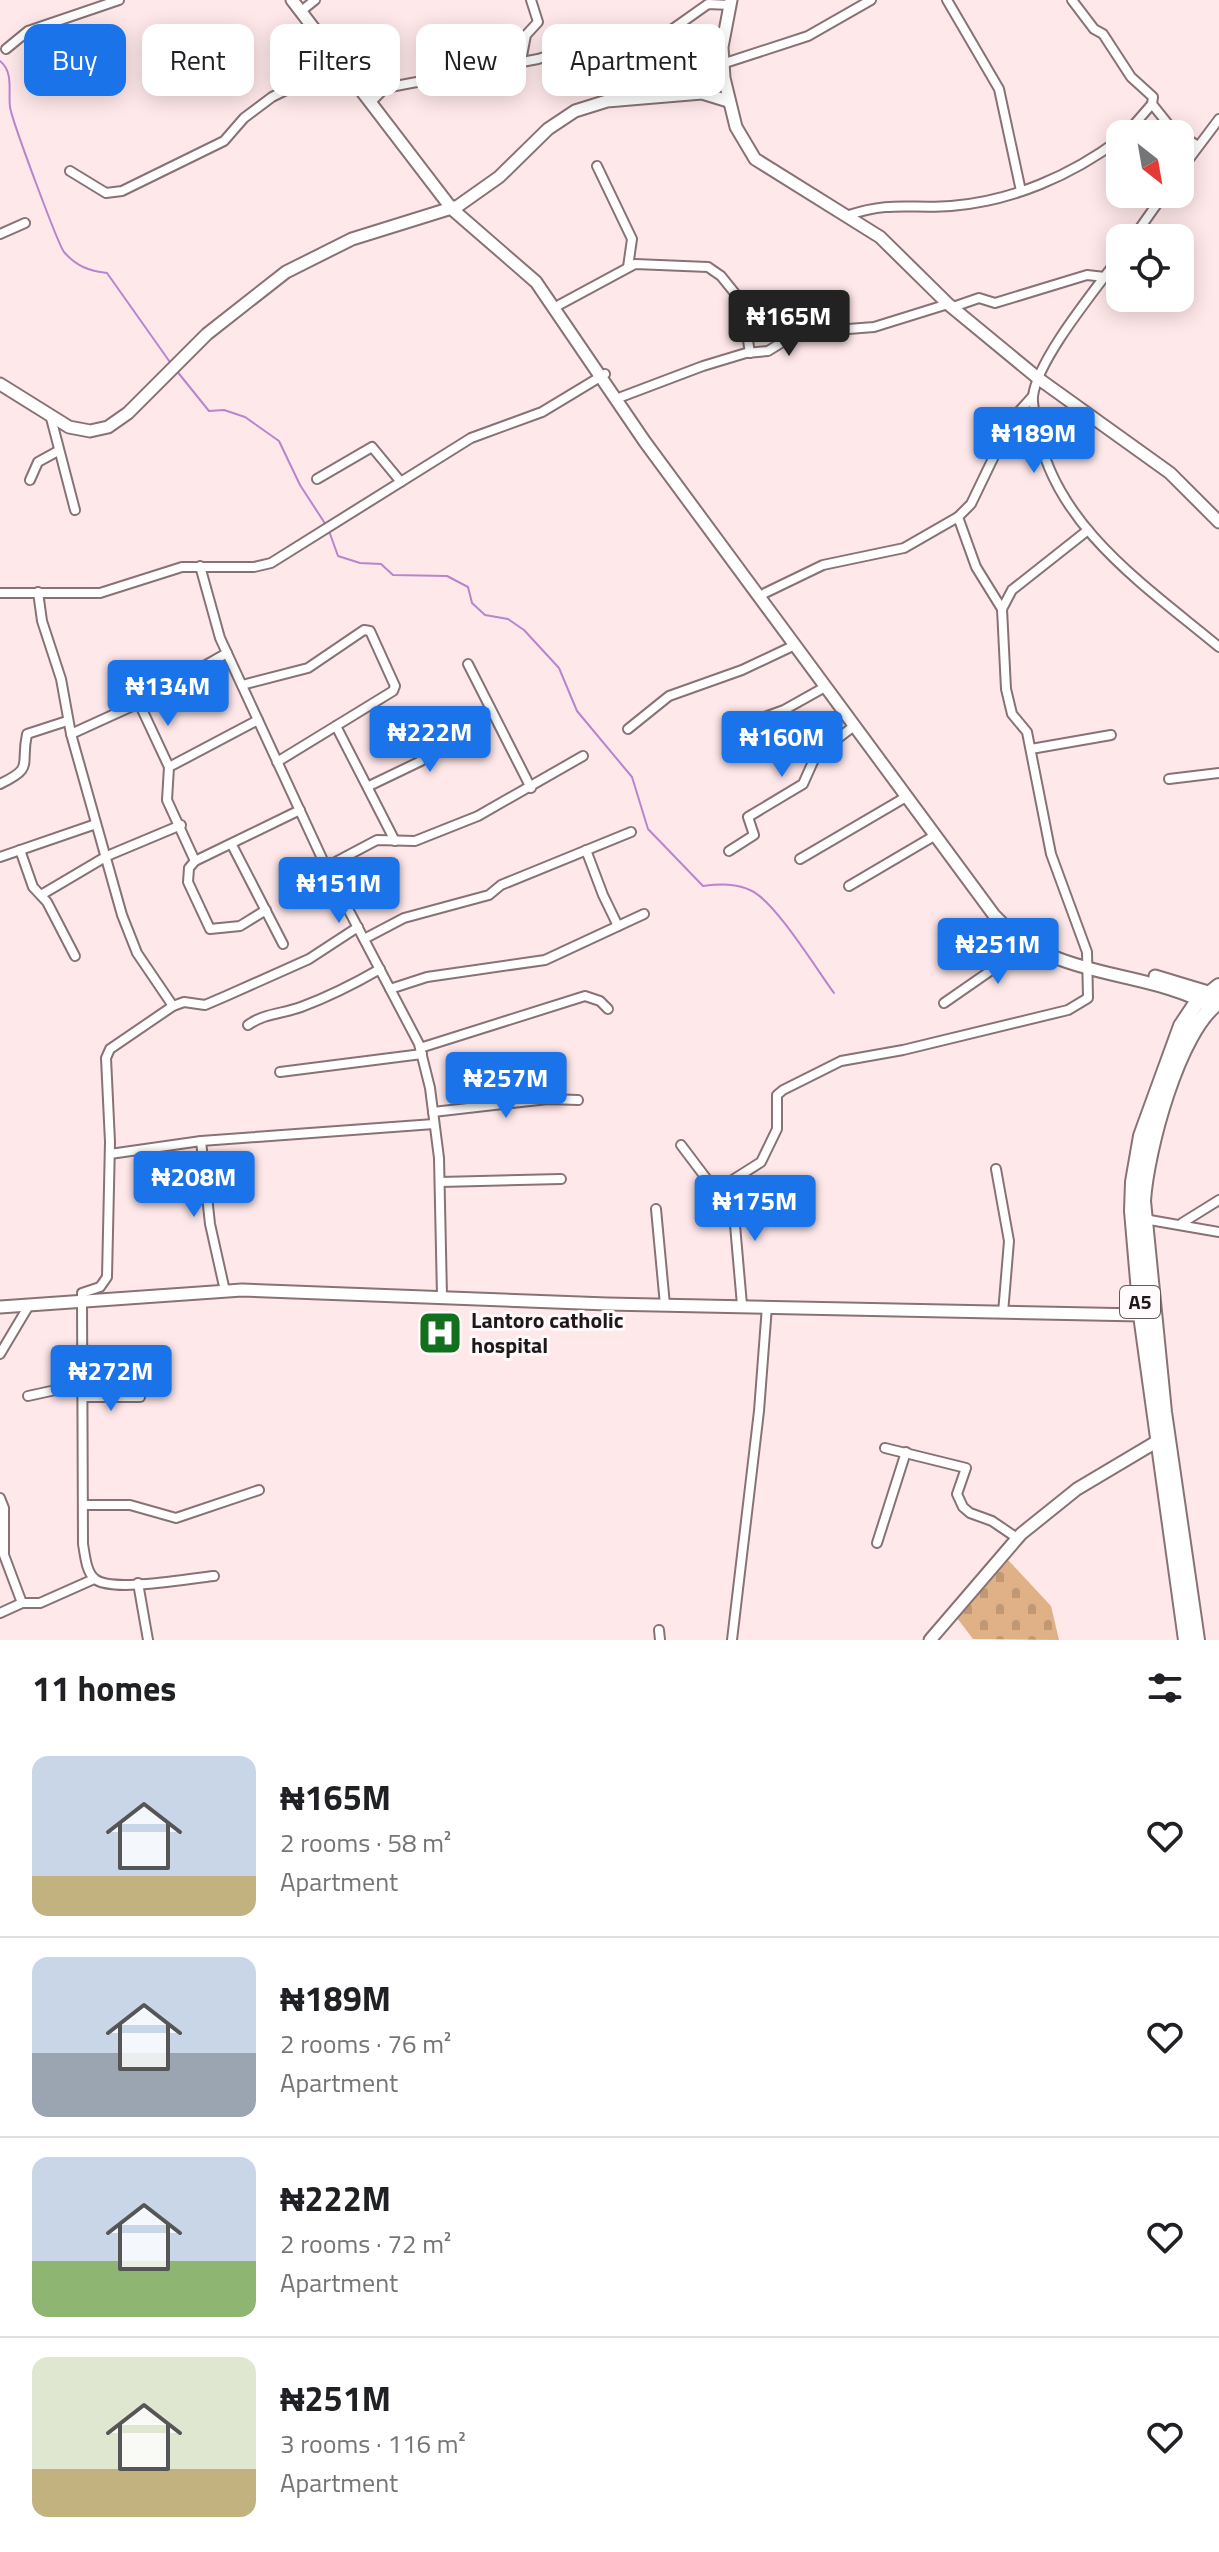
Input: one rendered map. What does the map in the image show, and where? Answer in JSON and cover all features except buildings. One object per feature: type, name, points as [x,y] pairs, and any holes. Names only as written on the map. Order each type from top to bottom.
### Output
[{"type":"highway","name":"A5","points":[[1197,1640],[1164,1412],[1144,1219],[1145,1176],[1158,1120],[1193,1030],[1207,1011],[1211,995]]},
{"type":"highway","name":"A5","points":[[1186,1640],[1156,1442],[1132,1211],[1135,1159],[1171,1049],[1187,1014],[1211,995]]},
{"type":"street","points":[[6,49],[28,31],[119,0]]},
{"type":"street","points":[[292,0],[310,24]]},
{"type":"street","points":[[315,0],[302,4],[455,208],[527,265],[559,305],[602,375],[988,897],[1030,943]]},
{"type":"street","points":[[526,35],[538,22],[531,0]]},
{"type":"street","points":[[725,63],[808,36],[871,0]]},
{"type":"street","points":[[947,0],[999,89],[1021,191]]},
{"type":"street","points":[[1072,0],[1094,29],[1103,34],[1131,77],[1153,97],[1152,104],[1138,120]]},
{"type":"street","points":[[526,60],[606,38],[625,42],[660,36],[708,4],[731,3],[725,44]]},
{"type":"street","points":[[374,99],[385,88],[416,82]]},
{"type":"street","points":[[725,84],[728,101],[745,146],[755,159],[880,237],[950,306],[1039,379],[1159,464],[1219,522]]},
{"type":"street","points":[[70,171],[106,193],[122,191],[224,141],[244,118],[274,96]]},
{"type":"street","points":[[365,96],[455,208],[536,282],[825,687],[994,915],[1030,943],[1090,967],[1156,977],[1211,995]]},
{"type":"street","points":[[0,384],[51,418],[80,430],[108,427],[179,360],[286,272],[352,239],[455,208],[499,177],[548,129],[587,105],[673,96]]},
{"type":"street","points":[[712,96],[728,101]]},
{"type":"street","points":[[1152,104],[1172,129],[1198,146]]},
{"type":"street","points":[[1194,152],[1219,119]]},
{"type":"street","points":[[849,215],[896,204],[959,205],[1021,191],[1049,182],[1106,150]]},
{"type":"street","points":[[597,166],[632,239],[628,267]]},
{"type":"street","points":[[0,234],[25,223]]},
{"type":"street","points":[[559,305],[628,267],[653,262],[708,267],[721,276],[742,302],[750,353]]},
{"type":"street","points":[[621,397],[750,353],[773,349],[801,332],[874,327],[979,298],[995,303],[1087,275],[1105,277],[1055,348],[1033,396],[1012,419],[971,504],[958,517],[904,548],[823,565],[765,593]]},
{"type":"street","points":[[0,593],[100,593],[151,574],[200,566],[263,566],[312,541],[471,438],[542,412],[602,375]]},
{"type":"street","points":[[1033,396],[1040,445],[1052,479],[1088,530],[1219,647]]},
{"type":"street","points":[[51,418],[75,510]]},
{"type":"street","points":[[317,479],[372,447],[401,482]]},
{"type":"street","points":[[30,480],[38,462],[58,451]]},
{"type":"street","points":[[718,1194],[720,1188],[761,1162],[773,1141],[777,1095],[783,1090],[841,1061],[903,1050],[1076,1008],[1090,994],[1090,967],[1051,854],[1027,732],[1012,714],[1006,689],[1002,609],[976,567],[958,517]]},
{"type":"street","points":[[1002,609],[1012,590],[1088,530]]},
{"type":"street","points":[[200,566],[210,610],[227,653],[326,867],[421,1051],[433,1112],[440,1182],[442,1296]]},
{"type":"street","points":[[38,592],[42,621],[61,679],[67,721],[122,915],[137,953],[173,1006]]},
{"type":"street","points":[[242,685],[308,668],[368,629],[395,686],[387,695],[277,762]]},
{"type":"street","points":[[628,729],[669,696],[742,670],[795,645]]},
{"type":"street","points":[[71,734],[139,703],[227,653]]},
{"type":"street","points":[[468,664],[531,788]]},
{"type":"street","points":[[748,723],[784,710],[825,687]]},
{"type":"street","points":[[139,703],[169,767],[167,800],[195,861]]},
{"type":"street","points":[[169,767],[258,720]]},
{"type":"street","points":[[1,781],[22,774],[26,766],[27,734],[67,721]]},
{"type":"street","points":[[336,726],[395,841]]},
{"type":"street","points":[[729,851],[754,835],[748,817],[803,784],[816,755],[854,726]]},
{"type":"street","points":[[369,786],[421,761],[422,746],[410,727]]},
{"type":"street","points":[[1031,749],[1111,735]]},
{"type":"street","points":[[326,867],[377,840],[415,841],[466,821],[531,788],[583,756]]},
{"type":"street","points":[[1169,779],[1219,773]]},
{"type":"street","points":[[800,859],[906,797]]},
{"type":"street","points":[[266,910],[240,926],[210,929],[187,876],[195,861],[300,810]]},
{"type":"street","points":[[0,857],[96,824]]},
{"type":"street","points":[[41,895],[66,884],[107,856],[181,825]]},
{"type":"street","points":[[364,939],[404,918],[489,895],[501,885],[631,832]]},
{"type":"street","points":[[849,886],[934,836]]},
{"type":"street","points":[[232,845],[283,944]]},
{"type":"street","points":[[20,850],[24,867],[75,956]]},
{"type":"street","points":[[586,850],[618,926]]},
{"type":"street","points":[[390,989],[427,977],[545,960],[601,937],[644,914]]},
{"type":"street","points":[[214,1576],[116,1585],[94,1579],[89,1573],[83,1544],[82,1293],[100,1287],[107,1277],[110,1154],[105,1077],[110,1049],[173,1006],[184,1002],[205,1005],[309,959],[358,927]]},
{"type":"street","points":[[944,1003],[1030,943]]},
{"type":"street","points":[[248,1025],[258,1017],[301,1007],[346,989],[380,969]]},
{"type":"street","points":[[280,1072],[421,1051],[585,996],[600,1001],[608,1009]]},
{"type":"street","points":[[433,1112],[548,1099],[578,1100]]},
{"type":"street","points":[[110,1154],[201,1141],[434,1124]]},
{"type":"street","points":[[201,1141],[210,1224],[225,1291]]},
{"type":"street","points":[[681,1145],[718,1194],[738,1235],[742,1305]]},
{"type":"street","points":[[996,1169],[1009,1241],[1003,1313]]},
{"type":"street","points":[[440,1182],[561,1179]]},
{"type":"street","points":[[1182,1223],[1219,1200]]},
{"type":"street","points":[[656,1209],[665,1305]]},
{"type":"street","points":[[1144,1219],[1182,1223],[1219,1232]]},
{"type":"street","points":[[0,1307],[225,1291],[665,1305],[1141,1315]]},
{"type":"street","points":[[732,1640],[759,1411],[767,1306]]},
{"type":"street","points":[[0,1354],[28,1307]]},
{"type":"street","points":[[28,1396],[83,1384]]},
{"type":"street","points":[[83,1397],[140,1397]]},
{"type":"street","points":[[930,1640],[1017,1538],[1077,1489],[1156,1442]]},
{"type":"street","points":[[885,1448],[966,1468],[957,1494],[963,1507],[1017,1538]]},
{"type":"street","points":[[877,1543],[906,1452]]},
{"type":"street","points":[[83,1505],[130,1505],[176,1518],[259,1490]]},
{"type":"street","points":[[0,1498],[4,1508],[4,1555],[22,1603]]},
{"type":"street","points":[[0,1613],[22,1603],[40,1603],[94,1579]]},
{"type":"street","points":[[138,1583],[148,1640]]},
{"type":"street","points":[[659,1630],[660,1640]]},
{"type":"green space","points":[[1008,1560],[1051,1606],[1059,1640],[973,1639],[957,1618]]},
{"type":"waterway","points":[[0,61],[9,76],[10,107],[18,134],[64,252],[83,267],[107,273],[172,365]]},
{"type":"waterway","points":[[176,370],[209,411],[224,410],[245,417],[279,441],[300,485],[326,525]]},
{"type":"waterway","points":[[329,531],[338,556],[360,563],[381,564],[393,575],[447,576],[468,587],[472,603],[485,615],[508,619],[524,630],[559,668],[577,711],[632,777],[648,829],[703,886],[740,887],[762,898],[784,922],[834,993]]},
{"type":"place","name":"Lantoro catholic hospital","points":[[440,1333]]}]
